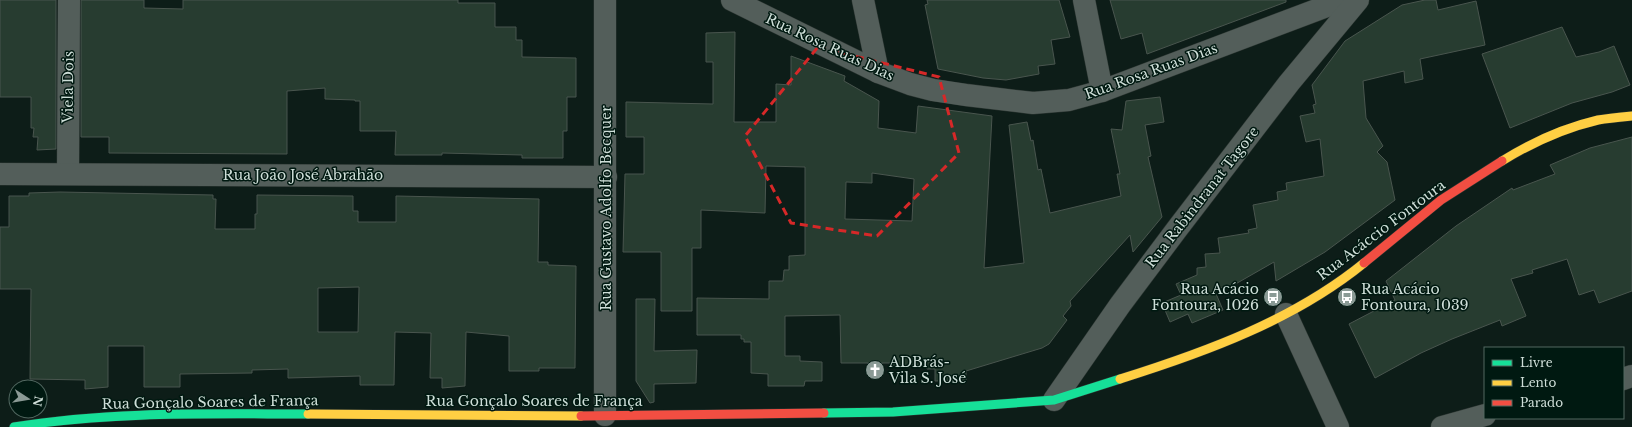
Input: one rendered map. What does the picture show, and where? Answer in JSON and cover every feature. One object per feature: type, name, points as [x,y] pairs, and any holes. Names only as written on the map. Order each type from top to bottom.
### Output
[{"type":"street","name":"Viela Dois","points":[[68,174],[69,0]]},
{"type":"street","name":"Rua Gustavo Adolfo Becquer","points":[[605,0],[605,415]]},
{"type":"street","name":"Rua Rosa Ruas Dias","points":[[732,0],[878,72],[910,84],[932,90],[1033,103],[1069,100],[1102,92],[1343,0]]},
{"type":"street","points":[[863,0],[878,72]]},
{"type":"street","points":[[1084,0],[1102,92]]},
{"type":"street","name":"Rua Rabindranat Tagore","points":[[1054,400],[1120,305],[1177,229],[1289,83],[1358,0]]},
{"type":"street","name":"Rua Acáccio Fontoura","points":[[1054,400],[1214,347],[1286,314],[1344,279],[1441,200],[1522,149],[1571,128],[1592,122],[1632,116]]},
{"type":"street","name":"Rua João José Abrahão","points":[[0,174],[606,177]]},
{"type":"street","points":[[1286,314],[1338,427]]},
{"type":"street","name":"Rua Gonçalo Soares de França","points":[[14,427],[50,421],[107,416],[254,414],[605,415],[893,412],[1054,400]]},
{"type":"street","points":[[1442,427],[1484,415]]},
{"type":"highlighted area","points":[[818,47],[939,77],[959,153],[877,236],[791,223],[745,136]]},
{"type":"building","points":[[0,0],[56,0],[56,149],[37,150],[38,137],[33,137],[34,128],[31,128],[31,97],[0,97]]},
{"type":"building","points":[[81,0],[144,0],[144,8],[183,9],[183,0],[458,0],[458,3],[495,3],[495,27],[516,27],[516,40],[522,40],[522,57],[576,58],[576,97],[567,97],[567,131],[563,131],[563,158],[522,158],[522,155],[442,153],[442,155],[395,155],[396,131],[360,131],[360,101],[325,99],[325,88],[287,91],[287,154],[109,153],[109,137],[81,137]]},
{"type":"building","points":[[927,0],[1059,0],[1070,37],[1051,40],[1055,64],[1038,66],[1039,74],[1006,80],[983,78],[938,69],[925,5],[928,4]]},
{"type":"building","points":[[1110,0],[1286,0],[1286,2],[1147,54],[1142,33],[1121,39]]},
{"type":"building","points":[[1425,0],[1436,0],[1438,10],[1476,1],[1485,45],[1420,59],[1423,79],[1405,83],[1404,71],[1363,81],[1366,118],[1383,146],[1377,152],[1387,162],[1395,200],[1325,252],[1276,281],[1274,262],[1232,286],[1214,289],[1223,310],[1192,323],[1188,314],[1170,322],[1162,303],[1181,295],[1176,284],[1197,275],[1197,268],[1206,267],[1205,254],[1220,253],[1218,238],[1249,233],[1248,230],[1257,228],[1253,205],[1278,200],[1277,192],[1287,190],[1286,183],[1324,176],[1320,139],[1306,142],[1300,116],[1315,113],[1313,105],[1316,104],[1312,85],[1345,41],[1402,5]]},
{"type":"building","points":[[1562,27],[1576,57],[1599,52],[1614,46],[1630,85],[1612,92],[1572,103],[1510,128],[1482,54]]},
{"type":"building","points":[[735,32],[734,122],[776,122],[776,84],[791,85],[791,56],[845,76],[844,81],[879,101],[878,128],[916,133],[918,106],[992,116],[984,268],[1024,263],[1009,125],[1027,122],[1031,141],[1033,140],[1038,170],[1041,169],[1050,213],[1121,196],[1117,174],[1120,174],[1111,129],[1122,130],[1126,101],[1160,97],[1164,122],[1145,125],[1151,156],[1148,157],[1162,217],[1133,252],[1130,235],[1070,301],[1071,306],[1063,316],[1067,320],[1049,344],[1042,348],[966,371],[966,380],[935,381],[935,369],[927,369],[927,365],[841,363],[840,315],[785,316],[785,356],[800,356],[800,361],[822,362],[822,381],[805,381],[804,386],[768,386],[768,374],[751,373],[751,342],[744,342],[744,339],[741,339],[741,335],[697,335],[697,298],[769,299],[769,281],[783,281],[784,270],[789,270],[789,256],[805,255],[805,167],[766,166],[765,213],[701,210],[701,248],[692,248],[692,311],[661,311],[661,252],[623,252],[625,174],[644,174],[644,137],[626,137],[626,102],[713,104],[713,62],[706,62],[706,33]],"holes":[[[872,173],[914,179],[912,221],[845,219],[846,182],[872,183]]]},
{"type":"building","points":[[1632,137],[1632,291],[1599,303],[1594,290],[1579,295],[1567,259],[1532,270],[1533,273],[1511,279],[1526,316],[1502,326],[1500,320],[1452,339],[1421,353],[1375,378],[1349,324],[1395,300],[1386,281],[1456,226],[1512,188],[1513,190],[1555,174],[1550,165],[1590,148]]},
{"type":"building","points":[[60,192],[213,195],[213,199],[216,199],[215,229],[255,229],[257,195],[353,196],[353,211],[358,211],[358,222],[396,222],[396,196],[539,199],[538,262],[548,262],[548,265],[576,266],[575,368],[539,368],[539,371],[509,371],[509,336],[466,332],[465,386],[442,388],[442,378],[430,378],[431,333],[395,332],[394,385],[360,385],[360,376],[288,378],[288,369],[252,370],[252,373],[180,374],[180,387],[144,387],[144,346],[108,346],[108,387],[85,389],[85,380],[30,379],[31,289],[0,289],[0,227],[9,227],[9,196],[29,196],[29,193]],"holes":[[[359,287],[358,332],[318,332],[318,288]]]},
{"type":"building","points":[[636,299],[655,299],[654,351],[697,350],[696,383],[654,384],[654,402],[650,403],[636,381]]},
{"type":"traffic: fast","points":[[824,413],[893,412],[1054,400],[1120,379]]},
{"type":"traffic: fast","points":[[14,427],[87,418],[161,414],[308,414]]},
{"type":"traffic: slow","points":[[1502,161],[1536,142],[1573,127],[1598,120],[1632,116]]},
{"type":"traffic: slow","points":[[1120,379],[1185,358],[1279,318],[1337,283],[1364,263]]},
{"type":"traffic: slow","points":[[308,414],[581,416]]},
{"type":"traffic: jam","points":[[1364,263],[1441,200],[1502,161]]},
{"type":"traffic: jam","points":[[581,416],[824,413]]},
{"type":"place","name":"Rua Acácio Fontoura, 1026","points":[[1273,297]]},
{"type":"place","name":"Rua Acácio Fontoura, 1039","points":[[1347,297]]},
{"type":"place","name":"ADBrás- Vila S. José","points":[[875,370]]}]
